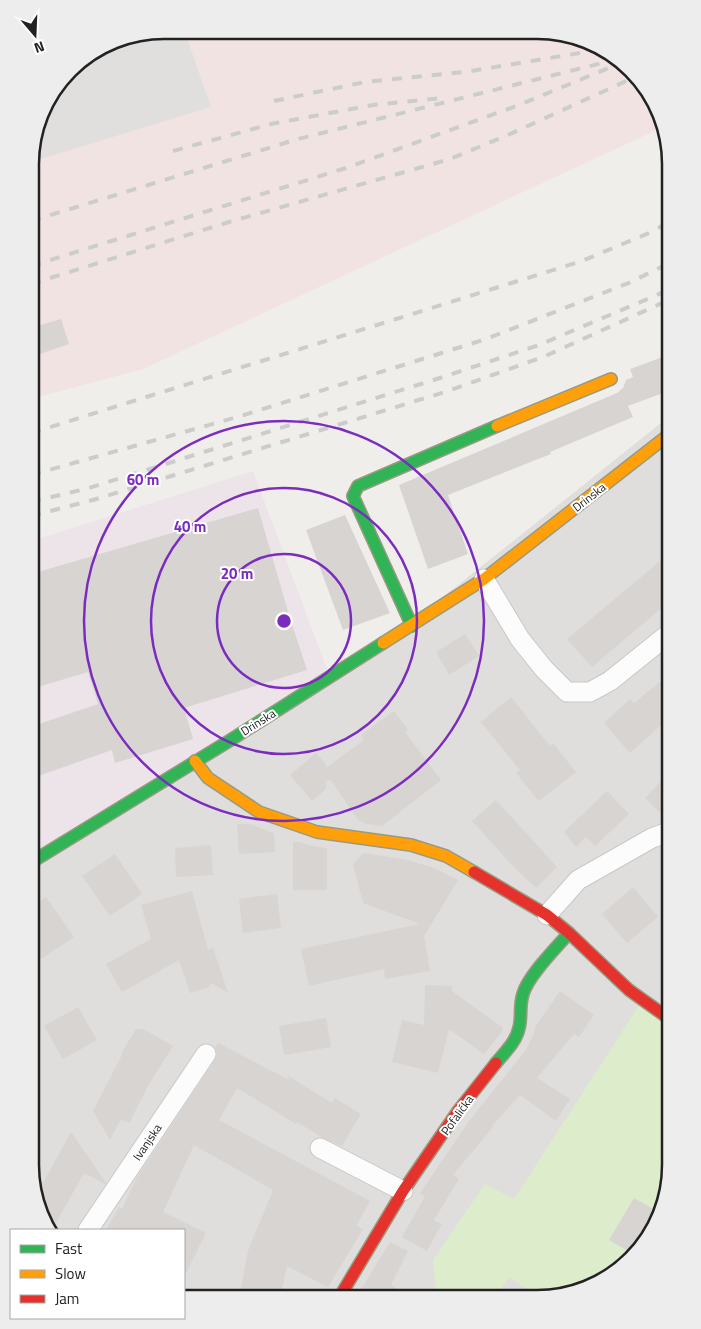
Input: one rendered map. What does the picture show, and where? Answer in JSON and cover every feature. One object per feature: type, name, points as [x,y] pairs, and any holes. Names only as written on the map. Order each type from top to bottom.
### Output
[{"type":"street","points":[[412,626],[353,496],[358,486],[611,379]]},
{"type":"street","name":"Drinska","points":[[39,857],[229,741],[484,579],[662,440]]},
{"type":"street","points":[[484,579],[520,638],[544,669],[567,692],[590,692],[610,681],[662,639]]},
{"type":"street","points":[[195,761],[208,778],[259,812],[317,832],[411,845],[446,856],[547,915],[569,933],[629,990],[662,1014]]},
{"type":"street","points":[[547,915],[578,880],[652,838],[662,834]]},
{"type":"street","name":"Pofalićka","points":[[344,1290],[403,1191],[458,1111],[514,1041],[520,1027],[520,1009],[523,993],[532,977],[569,933]]},
{"type":"street","name":"Ivanjska","points":[[89,1229],[206,1054]]},
{"type":"street","points":[[320,1148],[403,1191]]},
{"type":"shaded area","points":[[155,39],[546,39],[562,41],[578,45],[593,52],[620,70],[641,94],[658,129],[143,369],[39,397],[39,163],[43,131],[55,101],[75,75],[104,54]]},
{"type":"shaded area","points":[[155,39],[187,39],[211,107],[39,159],[45,123],[55,101],[75,75],[101,55],[131,43]]},
{"type":"shaded area","points":[[662,422],[662,1174],[656,1206],[646,1228],[626,1254],[600,1274],[578,1284],[562,1288],[546,1290],[185,1290],[185,1229],[56,1229],[45,1206],[39,1174],[39,857],[418,617]]},
{"type":"shaded area","points":[[253,471],[330,677],[39,857],[39,538]]},
{"type":"green space","points":[[640,1004],[662,1020],[662,1174],[656,1206],[646,1228],[626,1254],[600,1274],[578,1284],[546,1290],[528,1290],[510,1277],[500,1290],[436,1290],[433,1260],[485,1184],[514,1199]]},
{"type":"building","points":[[61,319],[69,344],[39,354],[39,326]]},
{"type":"building","points":[[662,357],[662,393],[628,406],[633,417],[550,452],[551,454],[448,495],[468,554],[428,569],[399,485],[617,393],[623,388],[626,380],[633,377],[630,369]]},
{"type":"building","points":[[258,508],[307,670],[184,708],[193,739],[115,763],[112,750],[39,776],[39,724],[98,704],[88,672],[39,687],[39,572]]},
{"type":"building","points":[[345,515],[390,613],[343,630],[306,530]]},
{"type":"building","points":[[662,560],[662,608],[592,667],[567,639]]},
{"type":"building","points":[[465,634],[479,656],[449,675],[436,652]]},
{"type":"building","points":[[662,680],[662,724],[630,753],[604,723],[630,699],[634,703]]},
{"type":"building","points":[[511,697],[550,746],[553,743],[576,772],[539,801],[516,773],[520,770],[481,722]]},
{"type":"building","points":[[394,711],[408,730],[405,732],[441,780],[382,826],[367,824],[358,820],[331,780],[326,781],[326,789],[312,801],[290,775],[316,753],[326,765],[326,768],[364,740],[361,735]]},
{"type":"building","points":[[662,780],[662,814],[645,798]]},
{"type":"building","points":[[607,791],[629,814],[595,846],[586,837],[576,847],[564,832]]},
{"type":"building","points":[[496,800],[557,867],[536,888],[472,821]]},
{"type":"building","points":[[237,824],[249,824],[274,833],[275,852],[239,854]]},
{"type":"building","points":[[293,842],[327,848],[327,890],[293,890]]},
{"type":"building","points":[[211,845],[213,875],[176,877],[175,848]]},
{"type":"building","points":[[363,853],[408,860],[434,868],[458,880],[424,936],[430,971],[385,979],[384,969],[309,986],[301,949],[420,924],[363,903],[353,864]]},
{"type":"building","points":[[115,854],[142,894],[110,916],[82,876]]},
{"type":"building","points":[[633,887],[658,917],[627,943],[602,914]]},
{"type":"building","points":[[192,891],[208,950],[213,948],[228,993],[211,983],[209,987],[190,993],[179,960],[122,992],[106,964],[151,939],[141,905]]},
{"type":"building","points":[[277,894],[281,928],[243,933],[239,899]]},
{"type":"building","points":[[46,897],[74,937],[41,959],[39,956],[39,901]]},
{"type":"building","points":[[425,985],[452,986],[452,991],[503,1028],[484,1054],[449,1029],[438,1073],[392,1062],[402,1020],[424,1025]]},
{"type":"building","points":[[560,991],[594,1015],[579,1037],[574,1034],[537,1078],[570,1099],[556,1121],[520,1095],[492,1126],[453,1175],[459,1179],[434,1220],[442,1224],[427,1251],[402,1237],[424,1198],[420,1193],[470,1120],[526,1050],[535,1027]]},
{"type":"building","points":[[78,1007],[97,1040],[63,1059],[44,1026]]},
{"type":"building","points":[[326,1018],[331,1047],[284,1055],[279,1026]]},
{"type":"building","points":[[136,1029],[143,1029],[173,1046],[149,1084],[129,1123],[121,1119],[110,1140],[93,1111],[122,1052]]},
{"type":"building","points":[[218,1043],[289,1080],[288,1076],[332,1103],[335,1098],[361,1114],[342,1146],[323,1138],[297,1122],[296,1124],[237,1088],[219,1120],[370,1201],[356,1226],[363,1229],[328,1287],[287,1266],[282,1290],[241,1290],[248,1251],[273,1190],[194,1145],[163,1212],[206,1233],[185,1275],[185,1229],[107,1229],[119,1207],[122,1209],[136,1179],[215,1060],[217,1054],[215,1048]]},
{"type":"building","points":[[71,1132],[106,1183],[84,1173],[54,1226],[45,1206],[40,1181],[43,1183]]},
{"type":"building","points":[[634,1198],[654,1210],[646,1228],[628,1251],[609,1240]]},
{"type":"building","points":[[390,1242],[408,1251],[391,1285],[400,1290],[361,1290]]},
{"type":"railway","points":[[274,101],[365,82],[465,72],[590,51]]},
{"type":"railway","points":[[39,219],[298,139],[609,61]]},
{"type":"railway","points":[[39,264],[346,168],[519,105],[614,66]]},
{"type":"railway","points":[[39,281],[229,222],[450,159],[508,135],[630,80]]},
{"type":"railway","points":[[173,151],[271,124],[373,105],[441,98]]},
{"type":"railway","points":[[39,431],[582,261],[662,226]]},
{"type":"railway","points":[[39,473],[241,416],[486,339],[631,282],[662,266]]},
{"type":"railway","points":[[39,500],[89,488],[440,378],[539,345],[662,292]]},
{"type":"railway","points":[[39,514],[93,500],[445,392],[543,357],[662,303]]},
{"type":"traffic: fast","points":[[412,626],[353,496],[358,486],[497,426]]},
{"type":"traffic: fast","points":[[39,857],[229,741],[383,643]]},
{"type":"traffic: fast","points":[[496,1063],[510,1047],[518,1033],[522,998],[530,979],[569,933]]},
{"type":"traffic: slow","points":[[497,426],[611,379]]},
{"type":"traffic: slow","points":[[383,643],[484,579],[662,440]]},
{"type":"traffic: slow","points":[[195,761],[208,778],[259,812],[317,832],[411,845],[446,856],[474,872]]},
{"type":"traffic: jam","points":[[474,872],[547,915],[569,933],[629,990],[662,1014]]},
{"type":"traffic: jam","points":[[344,1290],[403,1191],[458,1111],[496,1063]]}]
